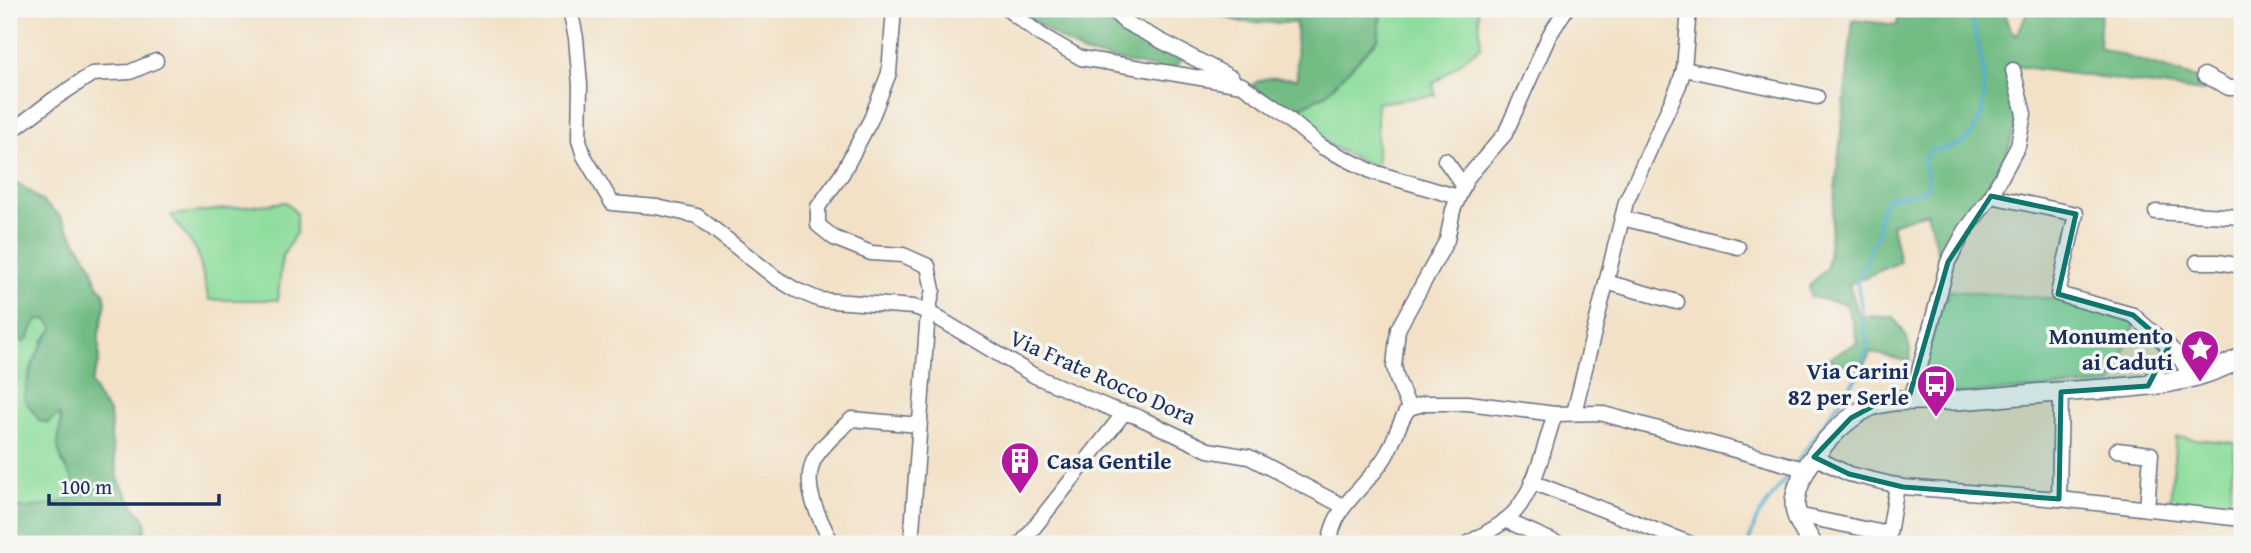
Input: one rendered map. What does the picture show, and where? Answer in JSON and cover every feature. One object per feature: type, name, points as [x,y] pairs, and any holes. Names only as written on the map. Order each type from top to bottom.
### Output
[{"type":"street","name":"Via Frate Rocco Dora","points":[[569,9],[576,38],[580,85],[579,139],[584,156],[612,203],[657,207],[697,216],[776,278],[796,290],[820,300],[914,307],[928,312],[1035,376],[1136,416],[1208,450],[1249,457],[1343,506]]},
{"type":"street","points":[[894,9],[889,73],[867,128],[842,174],[818,207],[818,225],[834,238],[871,253],[902,255],[928,265],[933,290],[928,312],[911,544]]},
{"type":"street","points":[[1007,9],[1041,35],[1081,58],[1242,85]]},
{"type":"street","points":[[1111,9],[1125,22],[1222,71],[1274,107],[1322,148],[1373,172],[1461,191]]},
{"type":"street","points":[[1409,408],[1394,366],[1398,329],[1447,240],[1466,178],[1506,134],[1549,36],[1566,9]]},
{"type":"street","points":[[1574,413],[1626,202],[1684,69],[1689,9]]},
{"type":"street","points":[[9,132],[92,74],[130,72],[156,61]]},
{"type":"street","points":[[1684,69],[1817,97]]},
{"type":"street","points":[[1908,401],[1914,389],[1948,262],[1965,231],[1991,197],[2018,146],[2024,114],[2013,70]]},
{"type":"street","points":[[2204,75],[2229,88],[2242,88]]},
{"type":"street","points":[[1445,160],[1461,191]]},
{"type":"street","points":[[1991,197],[2076,214],[2058,294],[2133,315],[2178,355],[2191,377]]},
{"type":"street","points":[[2156,212],[2242,217]]},
{"type":"street","points":[[1622,218],[1738,247]]},
{"type":"street","points":[[2197,262],[2242,266]]},
{"type":"street","points":[[1606,282],[1677,302]]},
{"type":"street","points":[[2148,386],[2169,346]]},
{"type":"street","points":[[1812,544],[1797,515],[1796,496],[1806,465],[1855,414],[1886,402],[1960,400],[2148,386],[2191,377],[2226,366],[2242,357]]},
{"type":"street","points":[[2059,499],[2061,391]]},
{"type":"street","points":[[1329,544],[1343,506],[1379,466],[1409,408],[1426,403],[1468,403],[1555,414],[1611,415],[1785,465],[1806,465],[1897,485],[2242,519]]},
{"type":"street","points":[[1021,544],[1124,413]]},
{"type":"street","points":[[1467,544],[1505,520],[1519,506],[1532,482],[1555,414]]},
{"type":"street","points":[[832,544],[815,508],[809,487],[812,463],[852,419],[919,425]]},
{"type":"street","points":[[2117,450],[2151,454],[2147,509]]},
{"type":"street","points":[[1532,482],[1691,544]]},
{"type":"street","points":[[1797,515],[1889,534],[1897,485]]},
{"type":"street","points":[[1505,520],[1559,544]]},
{"type":"street","points":[[233,544],[240,544]]},
{"type":"highlighted area","points":[[1991,196],[2076,214],[2058,294],[2133,315],[2169,346],[2148,386],[2061,392],[2059,499],[1903,487],[1849,474],[1814,457],[1851,418],[1875,405],[1908,401],[1948,262]]},
{"type":"green space","points":[[1018,9],[1105,9],[1109,17],[1185,54],[1173,72],[1083,53]]},
{"type":"green space","points":[[1198,9],[1381,9],[1378,39],[1325,95],[1288,113],[1252,85],[1268,78],[1297,79],[1296,23],[1242,22]]},
{"type":"green space","points":[[1381,9],[1478,9],[1481,46],[1433,84],[1435,95],[1377,103],[1377,169],[1323,142],[1288,113],[1325,95],[1378,39]]},
{"type":"green space","points":[[1899,9],[2007,9],[2007,24],[2017,35],[2029,9],[2101,9],[2099,48],[2206,81],[2203,92],[2007,65],[2019,114],[2011,142],[1999,172],[1939,258],[1927,212],[1892,224],[1900,262],[1849,284],[1859,316],[1894,317],[1906,338],[1911,355],[1910,362],[1870,352],[1863,371],[1827,359],[1857,343],[1854,326],[1846,304],[1811,297],[1809,286],[1827,268],[1853,20],[1897,25]]},
{"type":"green space","points":[[9,178],[59,215],[92,266],[96,282],[104,292],[106,302],[99,334],[99,361],[91,383],[109,412],[118,478],[131,502],[146,521],[144,544],[9,544],[9,509],[62,502],[77,493],[58,447],[61,422],[59,414],[47,423],[39,420],[24,399],[34,361],[54,328],[47,319],[38,320],[24,342],[18,340],[18,326],[9,315]]},
{"type":"green space","points":[[286,202],[296,213],[296,233],[282,257],[278,300],[209,300],[197,251],[171,215]]},
{"type":"green space","points":[[1949,291],[2068,300],[2135,323],[2112,384],[1934,395],[1927,381],[1920,380],[1942,299],[1946,299]]},
{"type":"green space","points":[[9,315],[29,338],[31,328],[38,320],[47,319],[54,328],[42,342],[62,418],[58,443],[62,462],[75,479],[77,493],[61,502],[9,509]]},
{"type":"green space","points":[[2176,437],[2235,443],[2229,507],[2170,502]]},
{"type":"waterway","points":[[1796,463],[1856,378],[1868,347],[1857,281],[1878,231],[1880,211],[1888,198],[1921,192],[1928,187],[1923,161],[1931,150],[1950,147],[1967,139],[1982,111],[1984,76],[1967,9]]},
{"type":"waterway","points":[[1748,544],[1757,518],[1792,469]]},
{"type":"place","name":"Monumento ai Caduti","points":[[2200,383]]},
{"type":"place","name":"Via Carini 82 per Serle","points":[[1936,418]]},
{"type":"place","name":"Casa Gentile","points":[[1020,495]]}]
